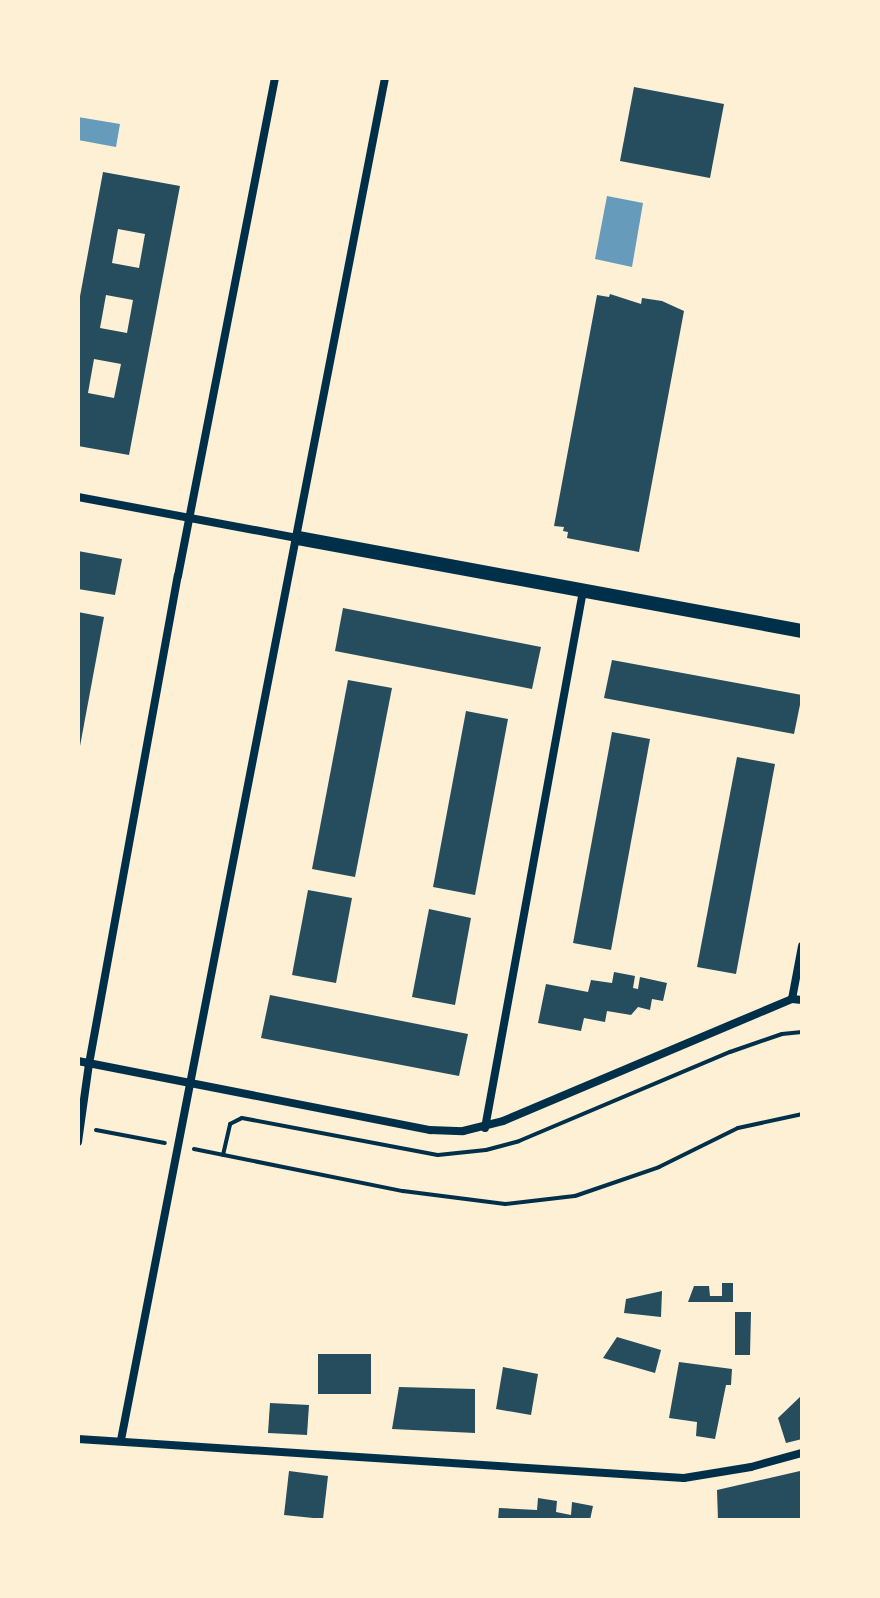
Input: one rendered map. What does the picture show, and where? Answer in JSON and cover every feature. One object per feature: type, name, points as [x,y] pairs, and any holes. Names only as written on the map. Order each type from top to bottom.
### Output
[{"type":"street","points":[[78,1142],[89,1064],[190,517],[275,78]]},
{"type":"street","points":[[121,1440],[385,78]]},
{"type":"street","points":[[78,497],[802,631]]},
{"type":"street","points":[[485,1128],[583,591]]},
{"type":"street","points":[[792,999],[802,946]]},
{"type":"street","points":[[78,1061],[430,1130],[485,1128],[792,999],[802,1000]]},
{"type":"street","points":[[78,1439],[684,1478],[751,1467],[802,1453]]},
{"type":"path","points":[[81,1127],[403,1191],[505,1204],[575,1196],[659,1167],[738,1128],[802,1114]]},
{"type":"water","points":[[78,117],[120,124],[116,147],[78,140]]},
{"type":"water","points":[[607,196],[643,203],[632,267],[595,259]]},
{"type":"building","points":[[634,87],[724,104],[710,178],[620,161]]},
{"type":"building","points":[[103,172],[180,186],[129,455],[78,446],[78,307]],"holes":[[[118,229],[145,234],[139,268],[112,263]],[[106,295],[133,300],[127,333],[100,328]],[[94,359],[121,364],[114,398],[88,393]]]},
{"type":"building","points":[[610,294],[641,304],[642,298],[662,301],[684,311],[639,552],[567,538],[568,532],[563,531],[564,527],[554,526],[597,295],[609,297]]},
{"type":"building","points":[[78,551],[122,559],[115,595],[78,589]]},
{"type":"building","points":[[343,608],[541,647],[532,689],[335,651]]},
{"type":"building","points":[[78,612],[104,617],[80,746],[78,746]]},
{"type":"building","points":[[612,660],[802,695],[794,734],[604,698]]},
{"type":"building","points":[[348,680],[392,688],[355,877],[312,869]]},
{"type":"building","points":[[466,711],[508,719],[475,895],[433,887]]},
{"type":"building","points":[[612,732],[650,739],[611,950],[573,943]]},
{"type":"building","points":[[737,757],[775,764],[736,974],[697,967]]},
{"type":"building","points":[[308,890],[352,898],[336,983],[292,975]]},
{"type":"building","points":[[429,909],[471,918],[455,1005],[412,997]]},
{"type":"building","points":[[614,972],[635,976],[633,988],[638,989],[640,977],[667,983],[663,1001],[652,999],[650,1010],[638,1007],[631,1015],[607,1011],[605,1022],[584,1018],[581,1031],[538,1023],[546,984],[588,992],[591,980],[612,983]]},
{"type":"building","points":[[270,995],[468,1034],[459,1076],[261,1038]]},
{"type":"building","points":[[722,1283],[733,1283],[733,1302],[688,1302],[694,1286],[709,1286],[710,1296],[722,1296]]},
{"type":"building","points":[[662,1291],[661,1317],[624,1313],[626,1299]]},
{"type":"building","points":[[735,1312],[751,1312],[750,1355],[735,1355]]},
{"type":"building","points":[[617,1337],[661,1350],[655,1373],[603,1358]]},
{"type":"building","points":[[318,1354],[371,1354],[371,1394],[318,1394]]},
{"type":"building","points":[[679,1362],[732,1369],[731,1385],[726,1385],[715,1439],[696,1436],[697,1422],[669,1418]]},
{"type":"building","points":[[503,1367],[538,1374],[531,1415],[496,1409]]},
{"type":"building","points":[[399,1387],[475,1389],[475,1433],[392,1429]]},
{"type":"building","points":[[802,1395],[802,1439],[786,1443],[778,1418]]},
{"type":"building","points":[[270,1403],[309,1405],[307,1435],[268,1433]]},
{"type":"building","points":[[289,1471],[328,1476],[323,1519],[284,1515]]},
{"type":"building","points":[[800,1471],[802,1520],[718,1520],[717,1490]]},
{"type":"building","points":[[538,1498],[557,1501],[556,1512],[571,1515],[572,1502],[593,1506],[590,1520],[498,1520],[499,1508],[537,1510]]}]
